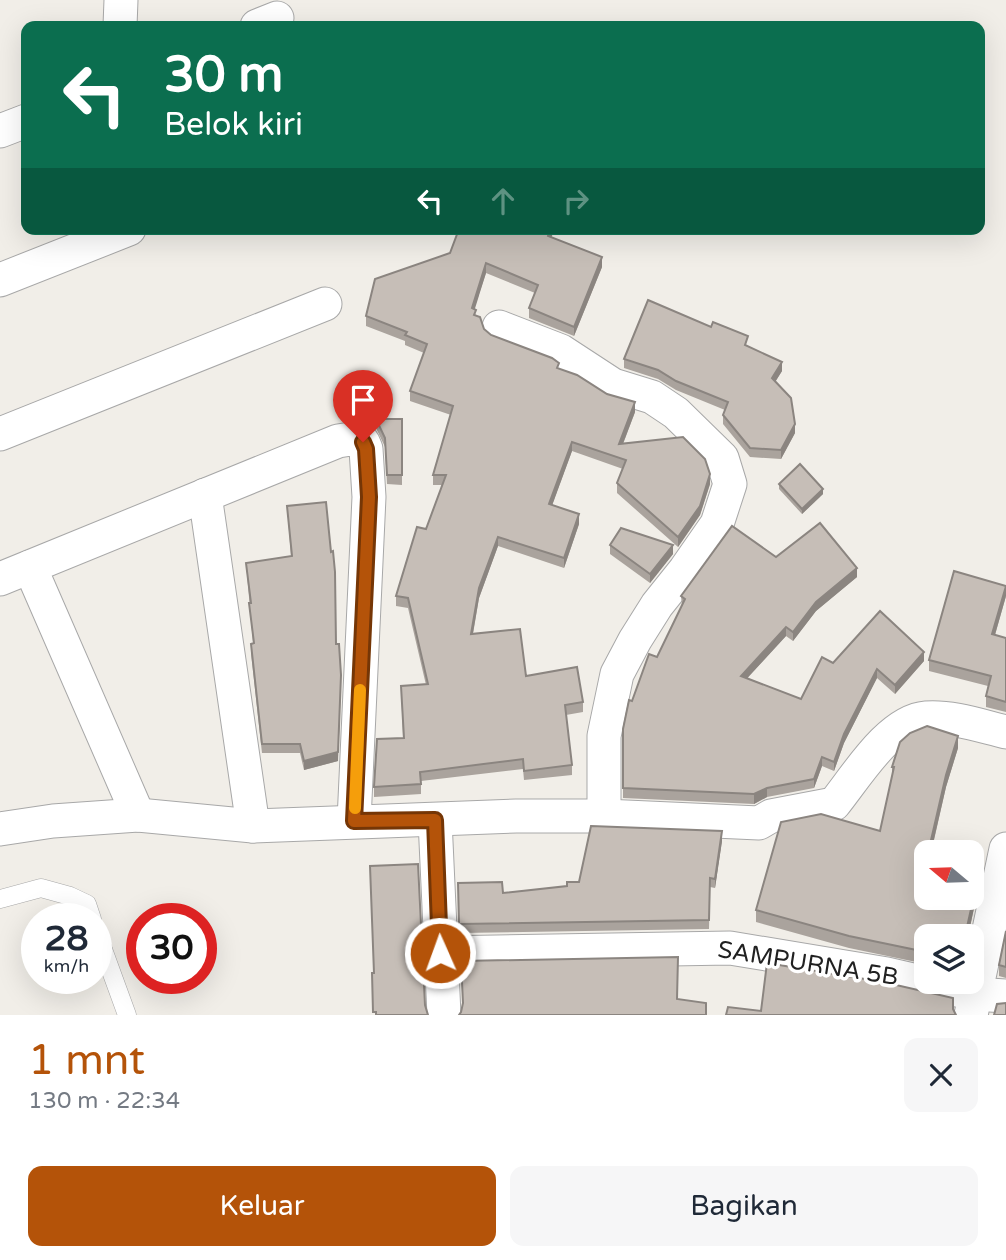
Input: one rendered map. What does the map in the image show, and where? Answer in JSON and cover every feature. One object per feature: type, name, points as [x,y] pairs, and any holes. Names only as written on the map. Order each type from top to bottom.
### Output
[{"type":"street","points":[[120,21],[121,0]]},
{"type":"street","points":[[0,131],[21,123]]},
{"type":"street","points":[[0,280],[114,235]]},
{"type":"street","points":[[0,434],[325,304]]},
{"type":"street","points":[[499,327],[561,351],[613,385],[652,397],[676,413],[722,458],[730,484],[717,524],[657,606],[617,674],[604,736],[604,816]]},
{"type":"street","points":[[138,815],[15,573],[349,438],[357,438],[363,442],[366,449],[369,497],[354,821]]},
{"type":"street","points":[[205,495],[253,826]]},
{"type":"street","points":[[0,829],[52,821],[138,815],[253,826],[516,816],[604,816],[759,823],[771,816],[834,804],[889,737],[906,723],[925,718],[945,719],[1006,732]]},
{"type":"street","points":[[435,820],[444,1015]]},
{"type":"street","points":[[984,1002],[1006,849]]},
{"type":"street","name":"SAMPURNA 5B","points":[[440,953],[730,947],[887,974],[984,1002]]},
{"type":"lane","points":[[0,899],[41,888],[85,903]]},
{"type":"lane","points":[[112,974],[127,1015]]},
{"type":"building","points":[[457,235],[548,235],[602,257],[574,327],[529,308],[538,285],[486,263],[472,308],[476,310],[474,315],[480,317],[484,329],[491,335],[552,358],[559,363],[557,368],[577,375],[607,394],[635,402],[619,444],[683,437],[705,459],[710,474],[700,506],[678,537],[617,483],[626,460],[572,442],[549,504],[579,514],[564,558],[498,537],[479,588],[471,634],[520,629],[526,676],[577,667],[583,702],[565,705],[572,765],[524,771],[523,759],[420,772],[421,784],[374,787],[377,739],[404,738],[401,686],[428,684],[408,598],[396,596],[417,527],[426,529],[446,475],[433,475],[453,406],[410,391],[427,344],[405,335],[407,332],[366,316],[375,279],[450,253]]},
{"type":"building","points":[[648,300],[711,327],[713,322],[748,336],[745,345],[782,362],[772,378],[791,398],[795,424],[781,450],[750,448],[723,415],[728,402],[676,381],[658,370],[624,359]]},
{"type":"building","points":[[376,419],[402,419],[402,475],[387,475],[385,438]]},
{"type":"building","points":[[800,464],[823,489],[802,509],[779,484]]},
{"type":"building","points":[[326,502],[335,572],[336,644],[339,644],[341,675],[338,752],[304,761],[300,744],[262,744],[251,644],[254,643],[246,563],[292,556],[287,506]]},
{"type":"building","points":[[820,523],[857,568],[816,602],[793,632],[786,627],[741,676],[801,699],[822,657],[833,663],[880,611],[924,652],[895,685],[877,669],[844,734],[834,762],[822,757],[814,779],[767,788],[754,794],[623,788],[623,729],[629,700],[632,701],[649,654],[657,657],[685,599],[681,596],[732,526],[776,557]]},
{"type":"building","points":[[621,528],[673,545],[650,574],[610,545]]},
{"type":"building","points":[[954,571],[1006,586],[992,634],[1006,638],[1006,702],[986,696],[991,676],[929,660]]},
{"type":"building","points":[[927,726],[958,736],[931,840],[914,840],[914,910],[971,910],[968,924],[914,924],[914,950],[849,936],[756,910],[781,822],[821,814],[880,831],[892,767],[900,742],[910,733]]},
{"type":"building","points":[[591,826],[722,831],[715,879],[710,878],[709,920],[459,924],[458,883],[502,882],[503,893],[567,886],[567,882],[579,882]]},
{"type":"building","points":[[418,864],[425,1005],[428,1015],[376,1015],[376,1012],[373,1012],[370,866]]},
{"type":"building","points":[[1006,931],[1006,967],[999,965]]},
{"type":"building","points":[[678,957],[677,999],[706,1003],[706,1015],[459,1015],[463,1003],[461,961]]},
{"type":"building","points":[[767,963],[883,982],[914,989],[914,994],[936,994],[953,998],[956,1015],[726,1015],[728,1007],[761,1011]]},
{"type":"building","points":[[1006,1003],[1006,1015],[994,1015],[997,1004]]},
{"type":"slow traffic","points":[[355,808],[360,690]]},
{"type":"route","points":[[363,442],[366,449],[369,497],[354,821],[435,820],[440,953]]}]
